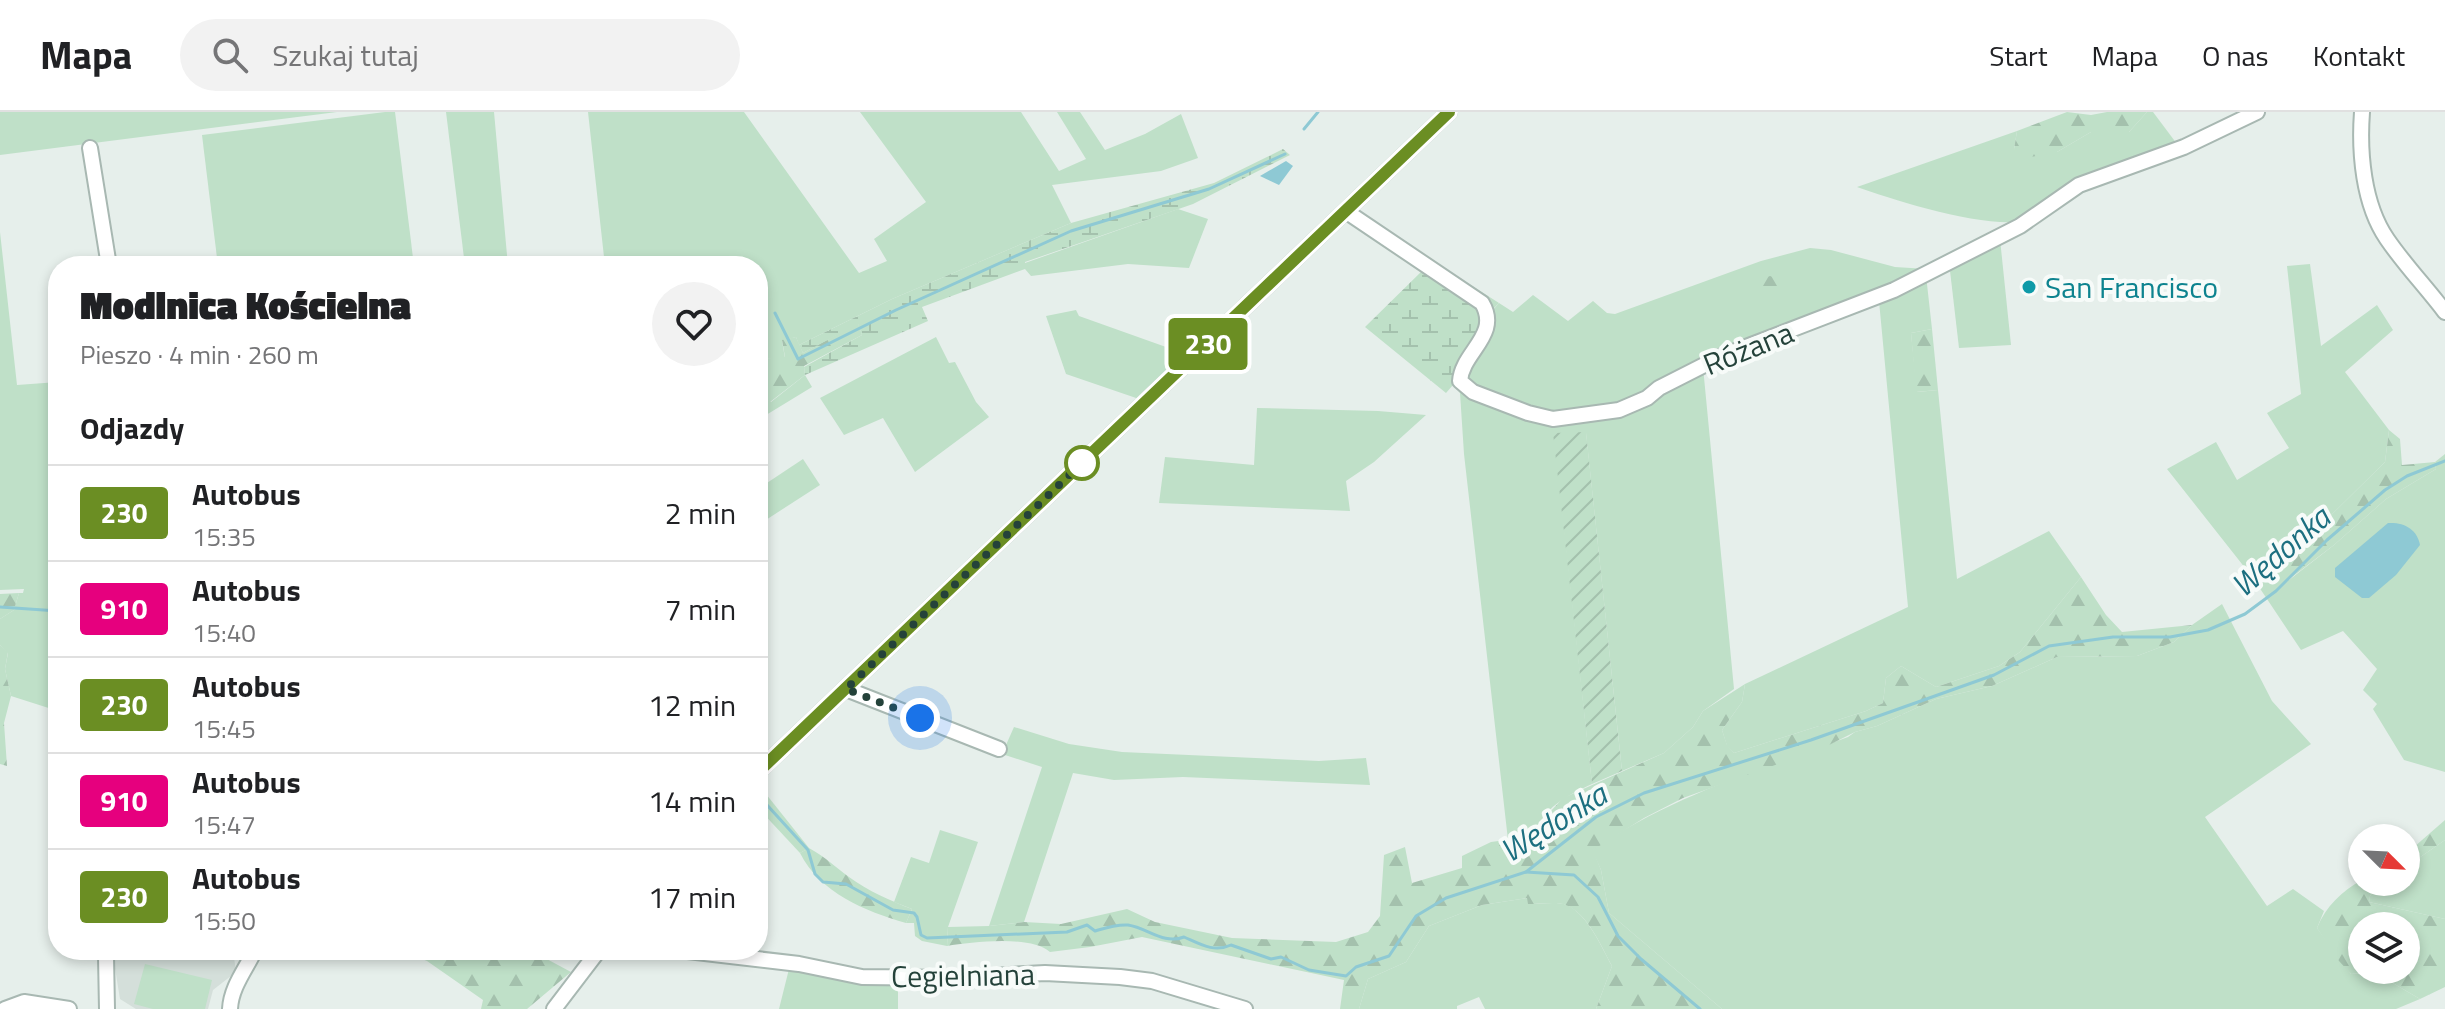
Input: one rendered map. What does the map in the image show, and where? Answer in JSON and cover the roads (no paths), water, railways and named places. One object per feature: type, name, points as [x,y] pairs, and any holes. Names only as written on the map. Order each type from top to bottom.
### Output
[{"type":"street","points":[[768,763],[1449,112]]},
{"type":"street","name":"Różana","points":[[1347,212],[1482,303],[1488,323],[1484,337],[1460,373],[1460,381],[1473,392],[1528,413],[1569,419],[1619,410],[1720,357],[1873,300],[2020,226],[2079,185],[2184,147],[2257,112]]},
{"type":"street","points":[[2362,112],[2363,168],[2378,223],[2445,312]]},
{"type":"street","points":[[90,148],[107,256]]},
{"type":"street","points":[[846,689],[999,749]]},
{"type":"street","points":[[106,960],[107,1009]]},
{"type":"street","points":[[230,1009],[231,999],[248,960]]},
{"type":"street","points":[[554,1009],[591,960]]},
{"type":"street","name":"Cegielniana","points":[[765,960],[862,977],[956,978],[1045,973],[1120,977],[1152,981],[1245,1009]]},
{"type":"street","points":[[10,1006],[39,1003],[69,1009]]},
{"type":"water","points":[[1286,161],[1293,166],[1279,185],[1260,176]]},
{"type":"water","points":[[2388,523],[2409,528],[2420,545],[2396,575],[2369,598],[2362,598],[2335,577],[2335,568]]},
{"type":"waterway","points":[[1304,129],[1318,112]]},
{"type":"waterway","points":[[775,313],[798,359],[896,310],[1071,231],[1209,189],[1285,154]]},
{"type":"waterway","name":"Wędonka","points":[[768,806],[808,850],[815,874],[823,882],[846,884],[893,910],[914,913],[921,935],[927,938],[1067,932],[1087,925],[1095,931],[1128,925],[1162,938],[1184,937],[1213,948],[1231,945],[1271,959],[1281,957],[1309,970],[1346,976],[1356,967],[1389,956],[1416,916],[1446,898],[1526,872],[1596,817],[1644,793],[1811,740],[1994,675],[2049,646],[2113,637],[2170,637],[2208,630],[2245,614],[2276,591],[2327,540],[2385,490],[2407,476],[2445,461]]},
{"type":"waterway","name":"Wędonka","points":[[0,607],[48,610]]},
{"type":"waterway","points":[[1526,872],[1574,875],[1598,897],[1618,936],[1700,1009]]},
{"type":"place","name":"San Francisco","points":[[2029,287]]}]
